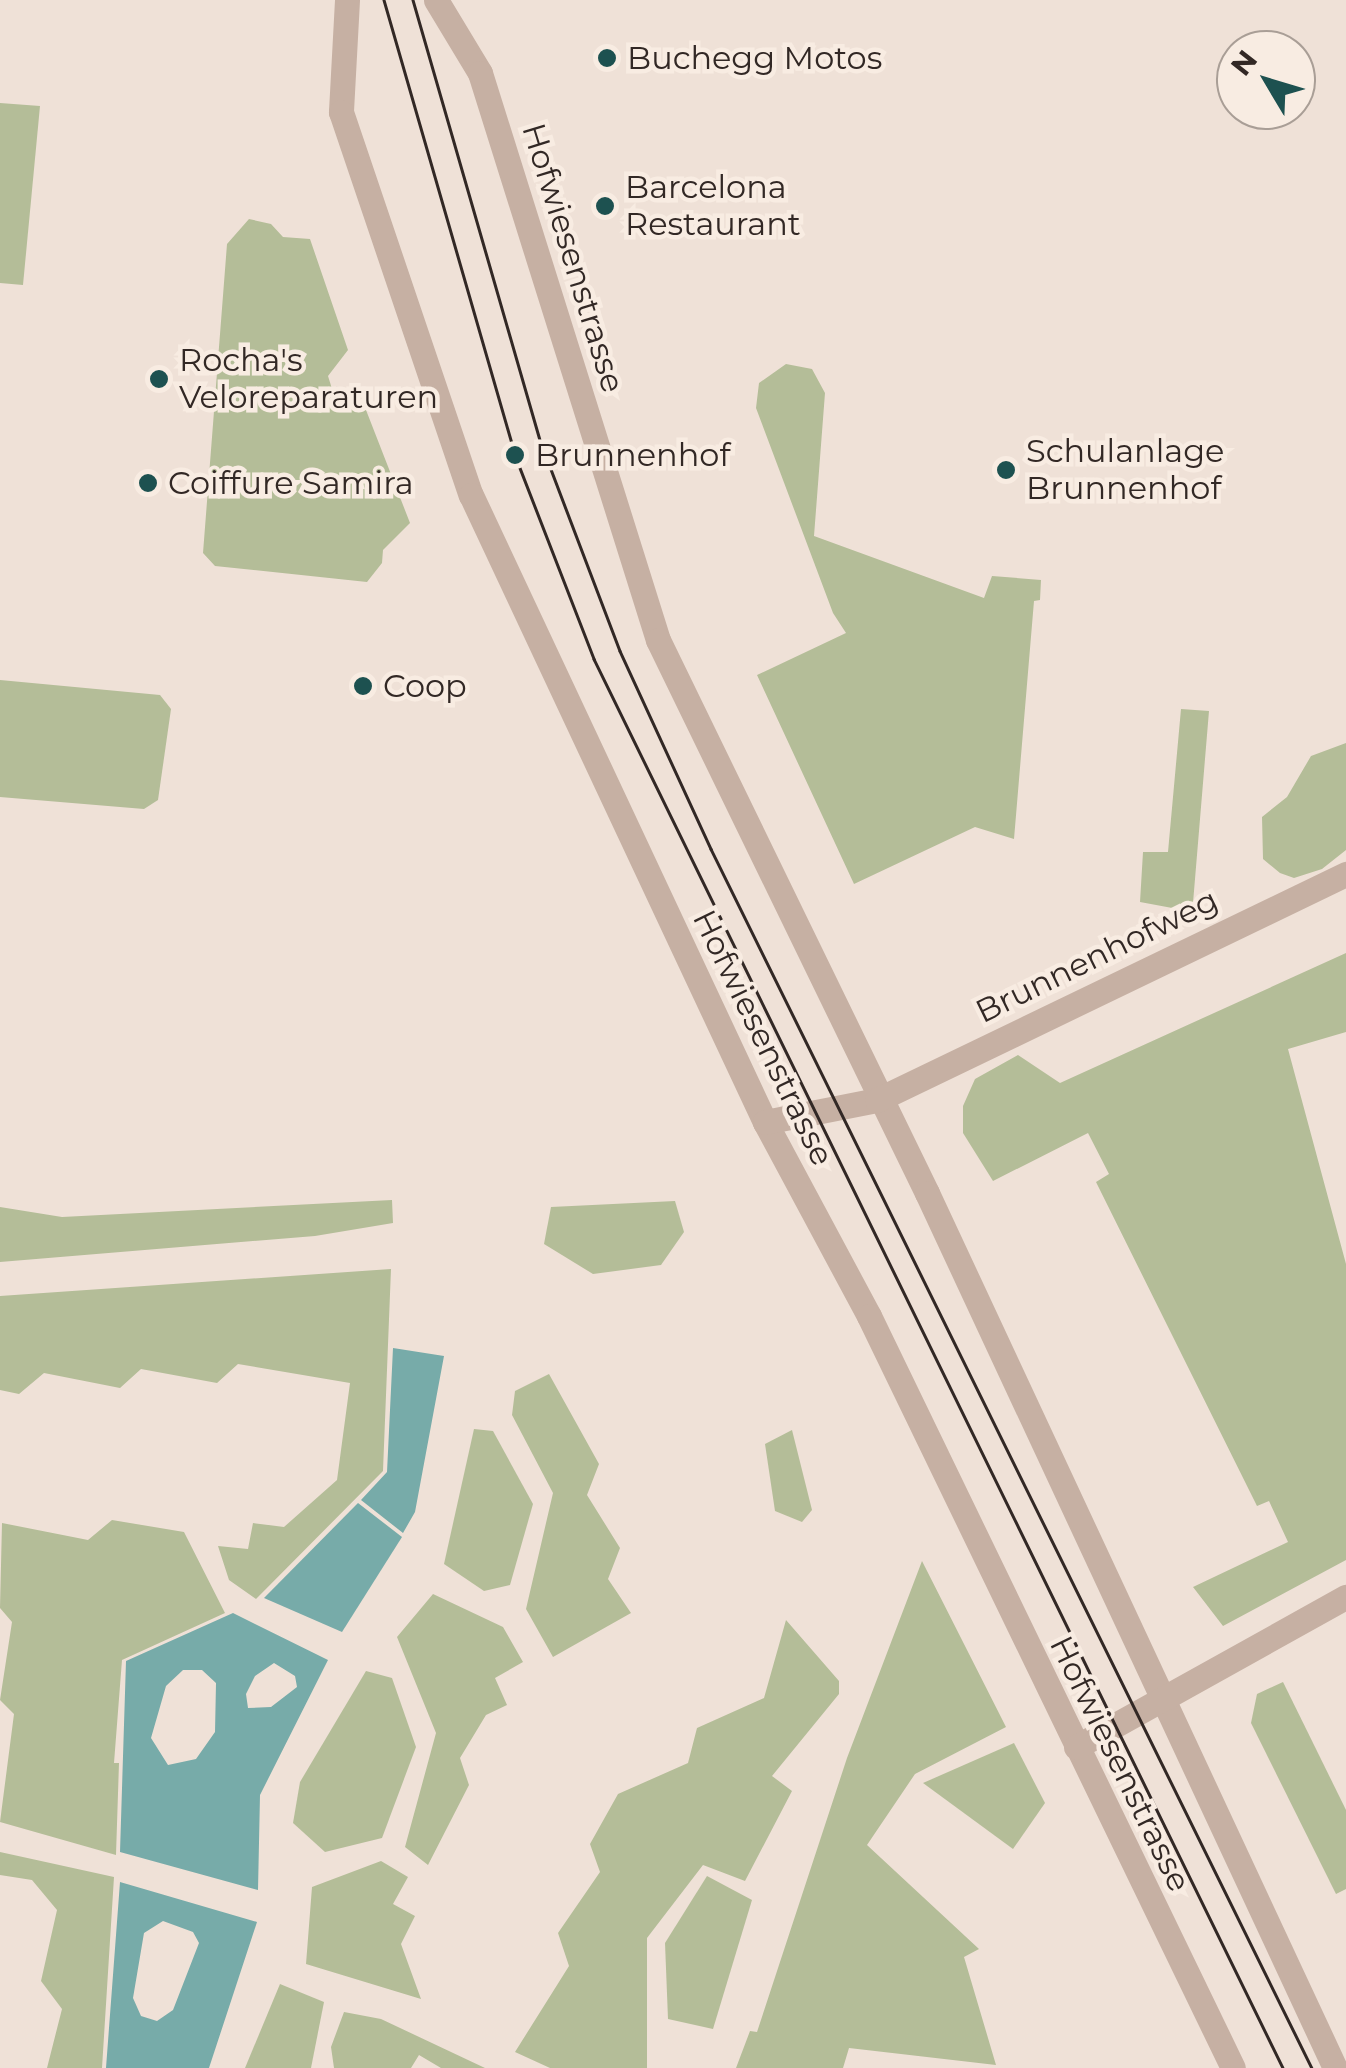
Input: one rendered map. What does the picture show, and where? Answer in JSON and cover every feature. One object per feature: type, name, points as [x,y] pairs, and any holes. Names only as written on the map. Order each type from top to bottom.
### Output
[{"type":"street","name":"Hofwiesenstrasse","points":[[346,0],[341,112],[471,496],[765,1122],[869,1316],[1233,2068]]},
{"type":"street","name":"Hofwiesenstrasse","points":[[436,0],[480,74],[658,640],[1335,2068]]},
{"type":"street","name":"Brunnenhofweg","points":[[765,1122],[878,1100],[1346,874]]},
{"type":"street","points":[[1076,1747],[1346,1598]]},
{"type":"green space","points":[[0,103],[40,106],[23,285],[0,283]]},
{"type":"green space","points":[[249,219],[271,224],[283,237],[310,239],[348,350],[328,376],[338,408],[366,410],[410,523],[383,550],[382,563],[367,582],[215,566],[203,553],[227,244]]},
{"type":"green space","points":[[786,364],[812,369],[825,393],[814,536],[984,598],[992,576],[1041,580],[1040,600],[1034,601],[1014,839],[975,827],[854,884],[757,675],[846,633],[833,613],[756,408],[759,383]]},
{"type":"green space","points":[[0,680],[160,695],[171,709],[158,800],[144,809],[0,797]]},
{"type":"green space","points":[[1181,709],[1209,711],[1193,903],[1183,910],[1140,902],[1143,852],[1168,852]]},
{"type":"green space","points":[[1346,743],[1346,850],[1322,869],[1294,878],[1280,873],[1263,859],[1262,817],[1287,797],[1311,756]]},
{"type":"green space","points":[[1346,953],[1346,1032],[1288,1049],[1346,1264],[1346,1560],[1223,1626],[1193,1587],[1288,1542],[1269,1501],[1257,1506],[1096,1182],[1109,1174],[1088,1133],[993,1181],[963,1133],[963,1106],[975,1079],[1018,1055],[1060,1083]]},
{"type":"green space","points":[[392,1200],[393,1223],[315,1236],[0,1262],[0,1207],[62,1217]]},
{"type":"green space","points":[[675,1201],[684,1232],[661,1265],[593,1274],[544,1244],[551,1207]]},
{"type":"green space","points":[[391,1269],[383,1471],[256,1599],[229,1580],[218,1546],[248,1549],[253,1523],[284,1527],[337,1480],[350,1383],[238,1364],[217,1383],[141,1369],[120,1388],[44,1373],[19,1394],[0,1390],[0,1296]]},
{"type":"green space","points":[[549,1374],[599,1464],[587,1495],[620,1548],[608,1579],[631,1613],[553,1657],[526,1609],[553,1493],[512,1415],[515,1391]]},
{"type":"green space","points":[[474,1429],[493,1431],[533,1504],[510,1585],[484,1591],[444,1564]]},
{"type":"green space","points":[[792,1430],[812,1510],[802,1522],[775,1511],[765,1444]]},
{"type":"green space","points":[[112,1520],[184,1532],[225,1613],[122,1660],[114,1763],[119,1763],[116,1855],[0,1822],[14,1714],[0,1700],[12,1622],[0,1608],[2,1523],[88,1540]]},
{"type":"green space","points":[[922,1561],[1006,1727],[915,1774],[867,1845],[979,1949],[964,1957],[996,2065],[849,2048],[843,2068],[736,2068],[750,2031],[757,2032],[847,1758]]},
{"type":"green space","points":[[433,1594],[503,1627],[523,1662],[495,1678],[507,1705],[486,1715],[460,1758],[469,1785],[428,1865],[405,1847],[436,1733],[397,1637]]},
{"type":"green space","points":[[786,1620],[839,1681],[839,1694],[772,1776],[792,1791],[745,1881],[703,1865],[647,1938],[647,2068],[550,2068],[515,2052],[569,1966],[558,1933],[600,1872],[590,1844],[618,1794],[688,1763],[697,1728],[764,1698]]},
{"type":"green space","points":[[366,1671],[392,1678],[416,1747],[382,1838],[325,1852],[293,1823],[300,1782]]},
{"type":"green space","points":[[1283,1682],[1346,1810],[1346,1889],[1336,1894],[1251,1723],[1257,1694]]},
{"type":"green space","points":[[1014,1743],[1045,1803],[1013,1849],[923,1783]]},
{"type":"green space","points":[[0,1852],[114,1877],[102,2068],[47,2068],[62,2009],[41,1981],[57,1910],[32,1880],[0,1875]]},
{"type":"green space","points":[[381,1861],[408,1877],[393,1904],[415,1916],[401,1944],[421,1999],[306,1964],[312,1887]]},
{"type":"green space","points":[[707,1876],[752,1900],[713,2029],[668,2019],[665,1943]]},
{"type":"green space","points":[[280,1984],[324,2002],[311,2068],[245,2068]]},
{"type":"green space","points":[[344,2012],[381,2019],[485,2068],[441,2068],[419,2055],[411,2068],[334,2068],[331,2047]]},
{"type":"water","points":[[393,1348],[444,1356],[415,1512],[403,1533],[361,1500],[387,1472]]},
{"type":"water","points":[[358,1503],[402,1537],[342,1632],[264,1598]]},
{"type":"water","points":[[233,1613],[328,1660],[260,1795],[258,1890],[120,1852],[126,1661]],"holes":[[[274,1663],[295,1676],[297,1687],[271,1707],[248,1708],[246,1694],[255,1676]],[[183,1670],[202,1670],[216,1683],[215,1732],[196,1759],[168,1765],[151,1738],[166,1686]]]},
{"type":"water","points":[[120,1882],[257,1922],[209,2068],[106,2068]],"holes":[[[163,1921],[193,1932],[199,1943],[173,2010],[157,2021],[141,2016],[133,1998],[144,1933]]]},
{"type":"tram line","points":[[384,0],[515,455],[594,659],[1283,2068]]},
{"type":"tram line","points":[[413,0],[541,443],[620,651],[711,849],[1312,2068]]},
{"type":"place","name":"Buchegg Motos","points":[[607,58]]},
{"type":"place","name":"Barcelona Restaurant","points":[[605,206]]},
{"type":"place","name":"Rocha's Veloreparaturen","points":[[159,379]]},
{"type":"place","name":"Brunnenhof","points":[[515,455]]},
{"type":"place","name":"Schulanlage Brunnenhof","points":[[1006,470]]},
{"type":"place","name":"Coiffure Samira","points":[[148,483]]},
{"type":"place","name":"Coop","points":[[363,686]]}]
